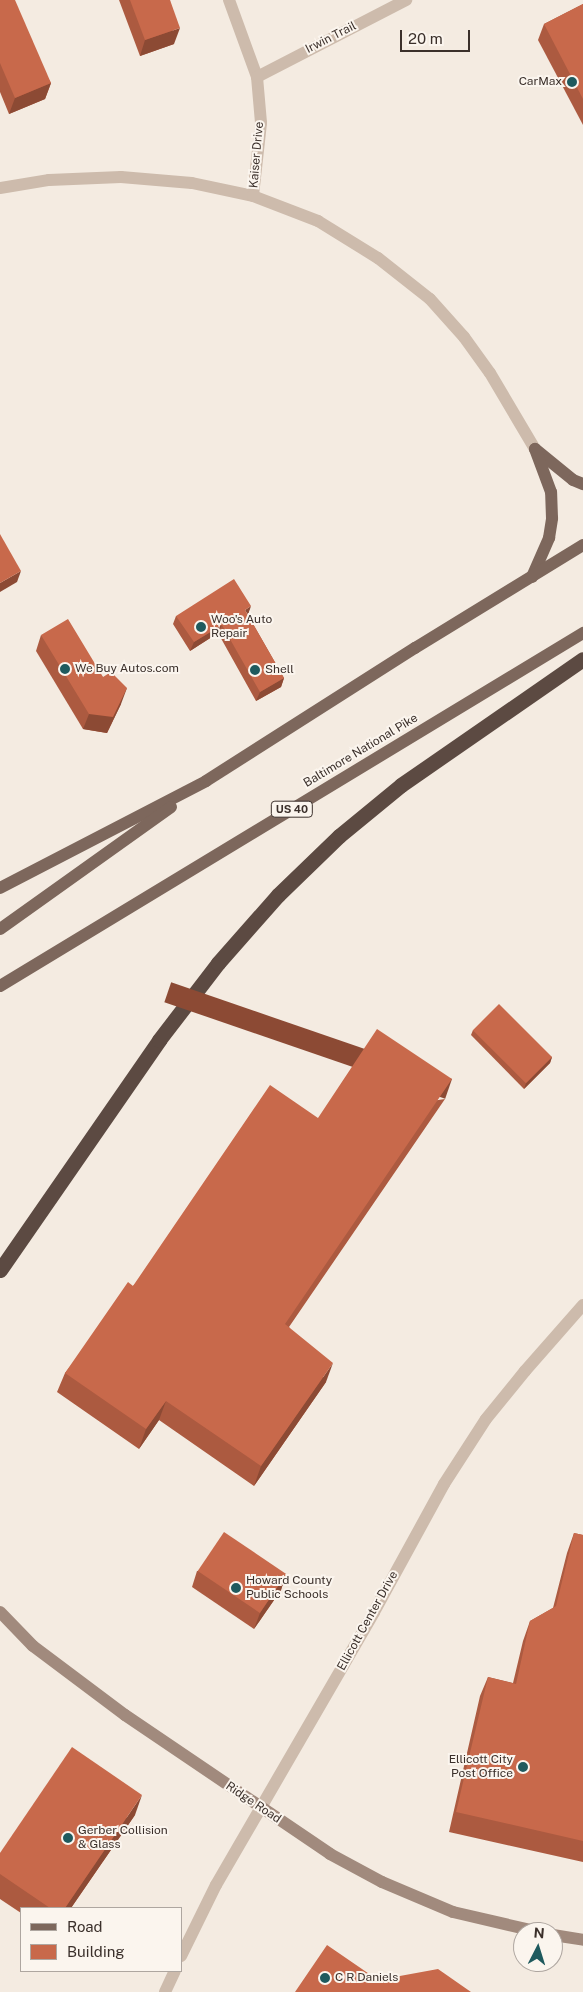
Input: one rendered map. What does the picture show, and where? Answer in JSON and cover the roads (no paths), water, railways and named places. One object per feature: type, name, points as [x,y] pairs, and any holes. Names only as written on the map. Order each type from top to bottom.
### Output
[{"type":"highway","points":[[0,1270],[159,1040],[218,963],[278,895],[339,836],[401,785],[583,659]]},
{"type":"main road","points":[[535,449],[573,480],[583,484]]},
{"type":"main road","points":[[532,577],[549,538],[552,518],[551,492],[535,449]]},
{"type":"main road","points":[[0,929],[206,781],[415,648],[583,545]]},
{"type":"main road","name":"Baltimore National Pike","points":[[0,986],[583,632]]},
{"type":"main road","points":[[0,888],[206,781]]},
{"type":"street","name":"Kaiser Drive","points":[[229,0],[257,77],[261,123],[253,196]]},
{"type":"street","name":"Irwin Trail","points":[[257,77],[406,0]]},
{"type":"street","points":[[0,188],[49,180],[121,177],[192,183],[253,196],[318,221],[378,258],[430,299],[464,337],[490,373],[535,449]]},
{"type":"street","name":"Ellicott Center Drive","points":[[182,1954],[216,1885],[262,1809],[444,1484],[486,1419],[583,1305]]},
{"type":"street","name":"Ridge Road","points":[[0,1612],[33,1646],[125,1716],[330,1854],[382,1882],[453,1912],[513,1926]]},
{"type":"street","points":[[563,1937],[583,1940]]},
{"type":"street","points":[[165,1992],[175,1972]]},
{"type":"place","name":"CarMax","points":[[572,82]]},
{"type":"place","name":"Woo's Auto Repair","points":[[201,627]]},
{"type":"place","name":"We Buy Autos.com","points":[[65,669]]},
{"type":"place","name":"Shell","points":[[255,670]]},
{"type":"place","name":"Howard County Public Schools","points":[[236,1588]]},
{"type":"place","name":"Ellicott City Post Office","points":[[523,1767]]},
{"type":"place","name":"Gerber Collision & Glass","points":[[68,1838]]},
{"type":"place","name":"C R Daniels","points":[[325,1978]]}]
